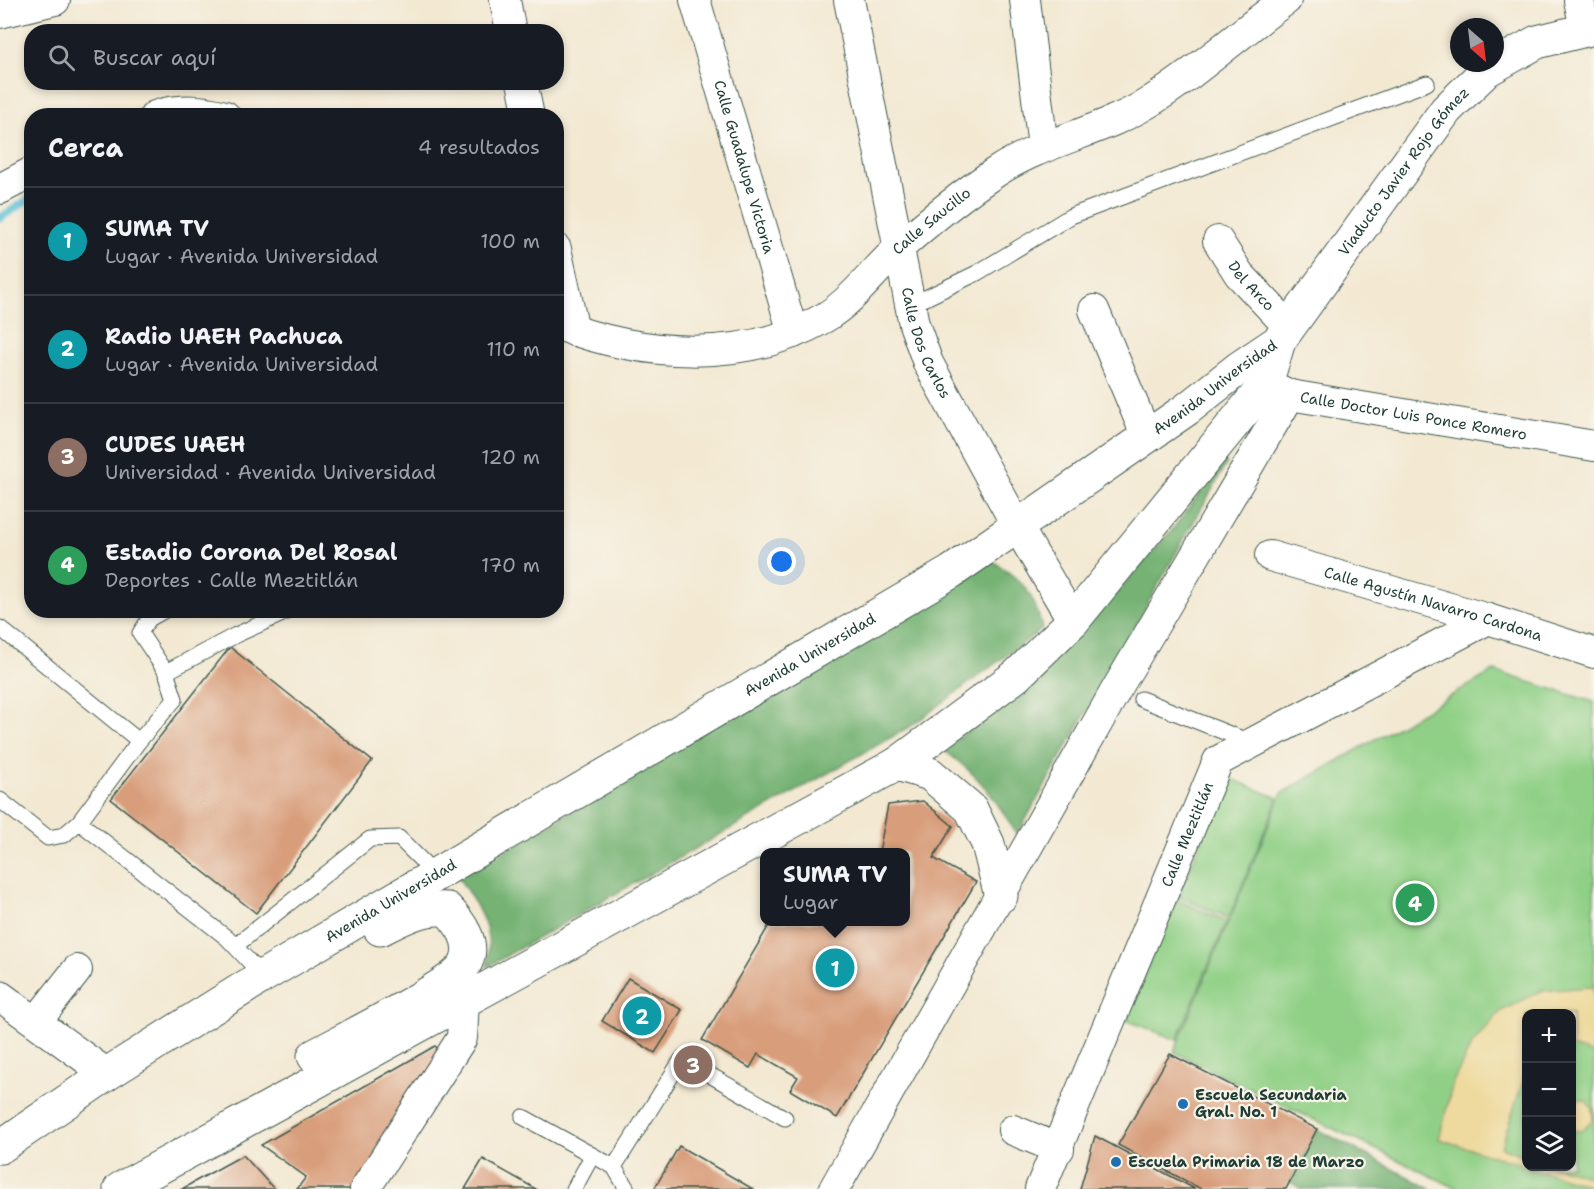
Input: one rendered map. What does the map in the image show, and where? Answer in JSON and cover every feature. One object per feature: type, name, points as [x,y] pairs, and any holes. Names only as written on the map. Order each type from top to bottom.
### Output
[{"type":"main road","name":"Viaducto Javier Rojo Gómez","points":[[1284,334],[1446,110],[1487,70],[1537,42],[1586,19]]},
{"type":"main road","name":"Avenida Universidad","points":[[120,1189],[897,764],[1016,676],[1073,621],[1265,382],[1284,334]]},
{"type":"main road","name":"Avenida Universidad","points":[[0,1147],[107,1074],[263,976],[951,572],[1146,435],[1187,409],[1265,382]]},
{"type":"main road","points":[[897,764],[930,774],[971,809],[988,844],[1001,896]]},
{"type":"main road","points":[[222,1132],[240,1105],[258,1087],[444,984],[466,964],[470,948],[460,924],[447,909],[432,908],[414,913],[325,956],[263,976]]},
{"type":"street","points":[[0,13],[55,0]]},
{"type":"street","points":[[505,0],[510,24]]},
{"type":"street","name":"Calle Guadalupe Victoria","points":[[695,0],[793,333]]},
{"type":"street","name":"Calle Dos Carlos","points":[[849,0],[911,305],[928,363],[1017,526],[1073,621]]},
{"type":"street","points":[[1025,0],[1043,147]]},
{"type":"street","name":"Calle Saucillo","points":[[565,328],[617,343],[669,351],[737,347],[793,333],[825,317],[856,292],[899,248],[996,172],[1043,147],[1148,103],[1252,11],[1286,0]]},
{"type":"street","points":[[524,90],[527,108]]},
{"type":"street","points":[[0,189],[24,176]]},
{"type":"street","name":"Del Arco","points":[[1218,240],[1239,274],[1284,334]]},
{"type":"street","points":[[1094,310],[1146,435]]},
{"type":"street","points":[[834,1189],[1116,690],[1265,382]]},
{"type":"street","name":"Calle Doctor Luis Ponce Romero","points":[[1265,382],[1594,446]]},
{"type":"street","name":"Calle Agustín Navarro Cardona","points":[[1270,556],[1488,619],[1594,654]]},
{"type":"street","name":"Calle Meztitlán","points":[[1040,1189],[1059,1149],[1218,761],[1488,619]]},
{"type":"street","points":[[36,1022],[77,970]]},
{"type":"street","points":[[0,996],[107,1074]]},
{"type":"street","points":[[365,1189],[462,1038],[464,1000]]},
{"type":"street","points":[[1013,1130],[1059,1149]]},
{"type":"lane","points":[[911,305],[977,273],[1071,216],[1428,83]]},
{"type":"lane","points":[[0,800],[48,838],[64,835],[78,822],[139,741],[176,699],[166,672],[140,633],[149,618]]},
{"type":"lane","points":[[166,672],[273,618]]},
{"type":"lane","points":[[0,628],[139,741]]},
{"type":"lane","points":[[1141,699],[1252,743]]},
{"type":"lane","points":[[78,822],[116,849],[235,946],[263,976]]},
{"type":"lane","points":[[235,946],[370,839],[399,838],[436,875]]},
{"type":"lane","points":[[614,1167],[682,1059],[785,1118]]},
{"type":"lane","points":[[523,1117],[614,1167],[627,1189]]},
{"type":"lane","points":[[574,1189],[592,1156]]},
{"type":"green space","points":[[1224,461],[1227,463],[1017,835],[985,787],[942,749],[1005,704],[1116,593],[1172,530]]},
{"type":"green space","points":[[991,560],[1019,581],[1031,596],[1042,629],[911,726],[487,967],[488,941],[483,919],[459,878]]},
{"type":"green space","points":[[1494,671],[1594,702],[1594,1189],[1458,1189],[1174,1052],[1282,793]]},
{"type":"green space","points":[[1227,777],[1278,798],[1229,918],[1178,897]]},
{"type":"green space","points":[[1176,900],[1227,921],[1177,1040],[1126,1020]]},
{"type":"green space","points":[[1317,1129],[1431,1189],[1302,1189],[1290,1182]]},
{"type":"sand","points":[[1594,988],[1594,1054],[1576,1048],[1576,1009],[1522,1009],[1522,1084],[1501,1147],[1522,1155],[1522,1165],[1439,1139],[1453,1082],[1472,1044],[1501,1011],[1541,991]]},
{"type":"sand","points":[[1576,1099],[1585,1100],[1592,1108],[1593,1119],[1581,1131],[1576,1130]]},
{"type":"sand","points":[[1541,1171],[1571,1171],[1594,1178],[1594,1187]]},
{"type":"building","points":[[230,647],[372,761],[256,913],[111,799]]},
{"type":"building","points":[[923,801],[953,826],[933,858],[976,882],[837,1118],[790,1090],[798,1077],[758,1054],[750,1068],[702,1040],[769,926],[910,926],[910,848],[880,848],[888,805]]},
{"type":"building","points":[[628,978],[682,1010],[655,1053],[602,1021]]},
{"type":"building","points":[[435,1046],[445,1054],[356,1189],[297,1189],[306,1177],[261,1145]]},
{"type":"building","name":"Escuela Secundaria Gral. No. 1","points":[[1170,1054],[1317,1129],[1286,1189],[1201,1189],[1118,1145]]},
{"type":"building","name":"Escuela Primaria 18 de Marzo","points":[[1095,1136],[1195,1189],[1080,1189]]},
{"type":"building","points":[[679,1146],[753,1189],[654,1189]]},
{"type":"building","points":[[243,1155],[274,1189],[182,1189],[194,1182]]},
{"type":"building","points":[[483,1159],[536,1189],[465,1189]]},
{"type":"waterway","points":[[0,218],[24,202]]},
{"type":"place","name":"Estadio Corona Del Rosal","points":[[1415,903]]},
{"type":"place","name":"SUMA TV","points":[[835,968]]},
{"type":"place","name":"Radio UAEH Pachuca","points":[[642,1016]]},
{"type":"place","name":"CUDES UAEH","points":[[693,1065]]},
{"type":"place","name":"Escuela Secundaria Gral. No. 1","points":[[1183,1104]]},
{"type":"place","name":"Escuela Primaria 18 de Marzo","points":[[1116,1162]]}]
